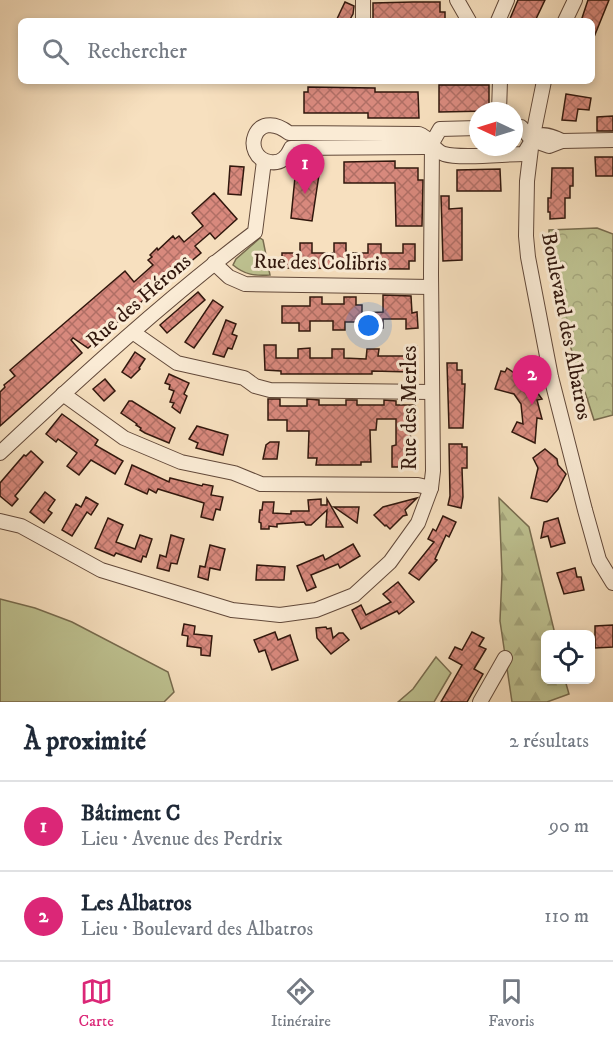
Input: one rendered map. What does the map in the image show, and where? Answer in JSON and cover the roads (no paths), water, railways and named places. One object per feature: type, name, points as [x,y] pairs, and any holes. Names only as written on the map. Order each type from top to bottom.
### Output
[{"type":"street","points":[[363,0],[363,18]]},
{"type":"street","points":[[457,0],[467,18]]},
{"type":"street","points":[[499,18],[507,0]]},
{"type":"street","points":[[566,18],[575,0]]},
{"type":"street","points":[[499,102],[500,84]]},
{"type":"street","name":"Boulevard des Albatros","points":[[543,84],[532,140],[526,207],[528,257],[551,377],[582,499],[599,560],[613,583]]},
{"type":"street","points":[[469,128],[440,129],[432,143],[419,147],[291,148],[282,160],[274,163],[264,161],[254,149],[255,135],[263,127],[274,124],[289,134],[419,134],[426,136],[432,143],[437,150],[443,154],[524,154],[532,140],[538,135],[549,135],[562,141],[613,140]]},
{"type":"street","points":[[523,129],[532,140]]},
{"type":"street","name":"Rue des Merles","points":[[0,521],[21,526],[101,570],[232,610],[280,615],[316,610],[354,594],[390,562],[418,523],[431,488],[433,471],[432,143]]},
{"type":"street","name":"Rue des Hérons","points":[[0,453],[63,394],[214,263],[255,232],[264,161]]},
{"type":"street","name":"Rue des Colibris","points":[[214,263],[228,277],[245,284],[431,287]]},
{"type":"street","points":[[134,333],[177,363],[244,378],[255,386],[270,390],[431,392]]},
{"type":"street","points":[[63,394],[124,438],[181,462],[234,473],[261,484],[418,485],[431,488]]},
{"type":"street","points":[[480,702],[505,658]]},
{"type":"place","name":"Bâtiment C","points":[[305,194]]},
{"type":"place","name":"Les Albatros","points":[[532,405]]}]
